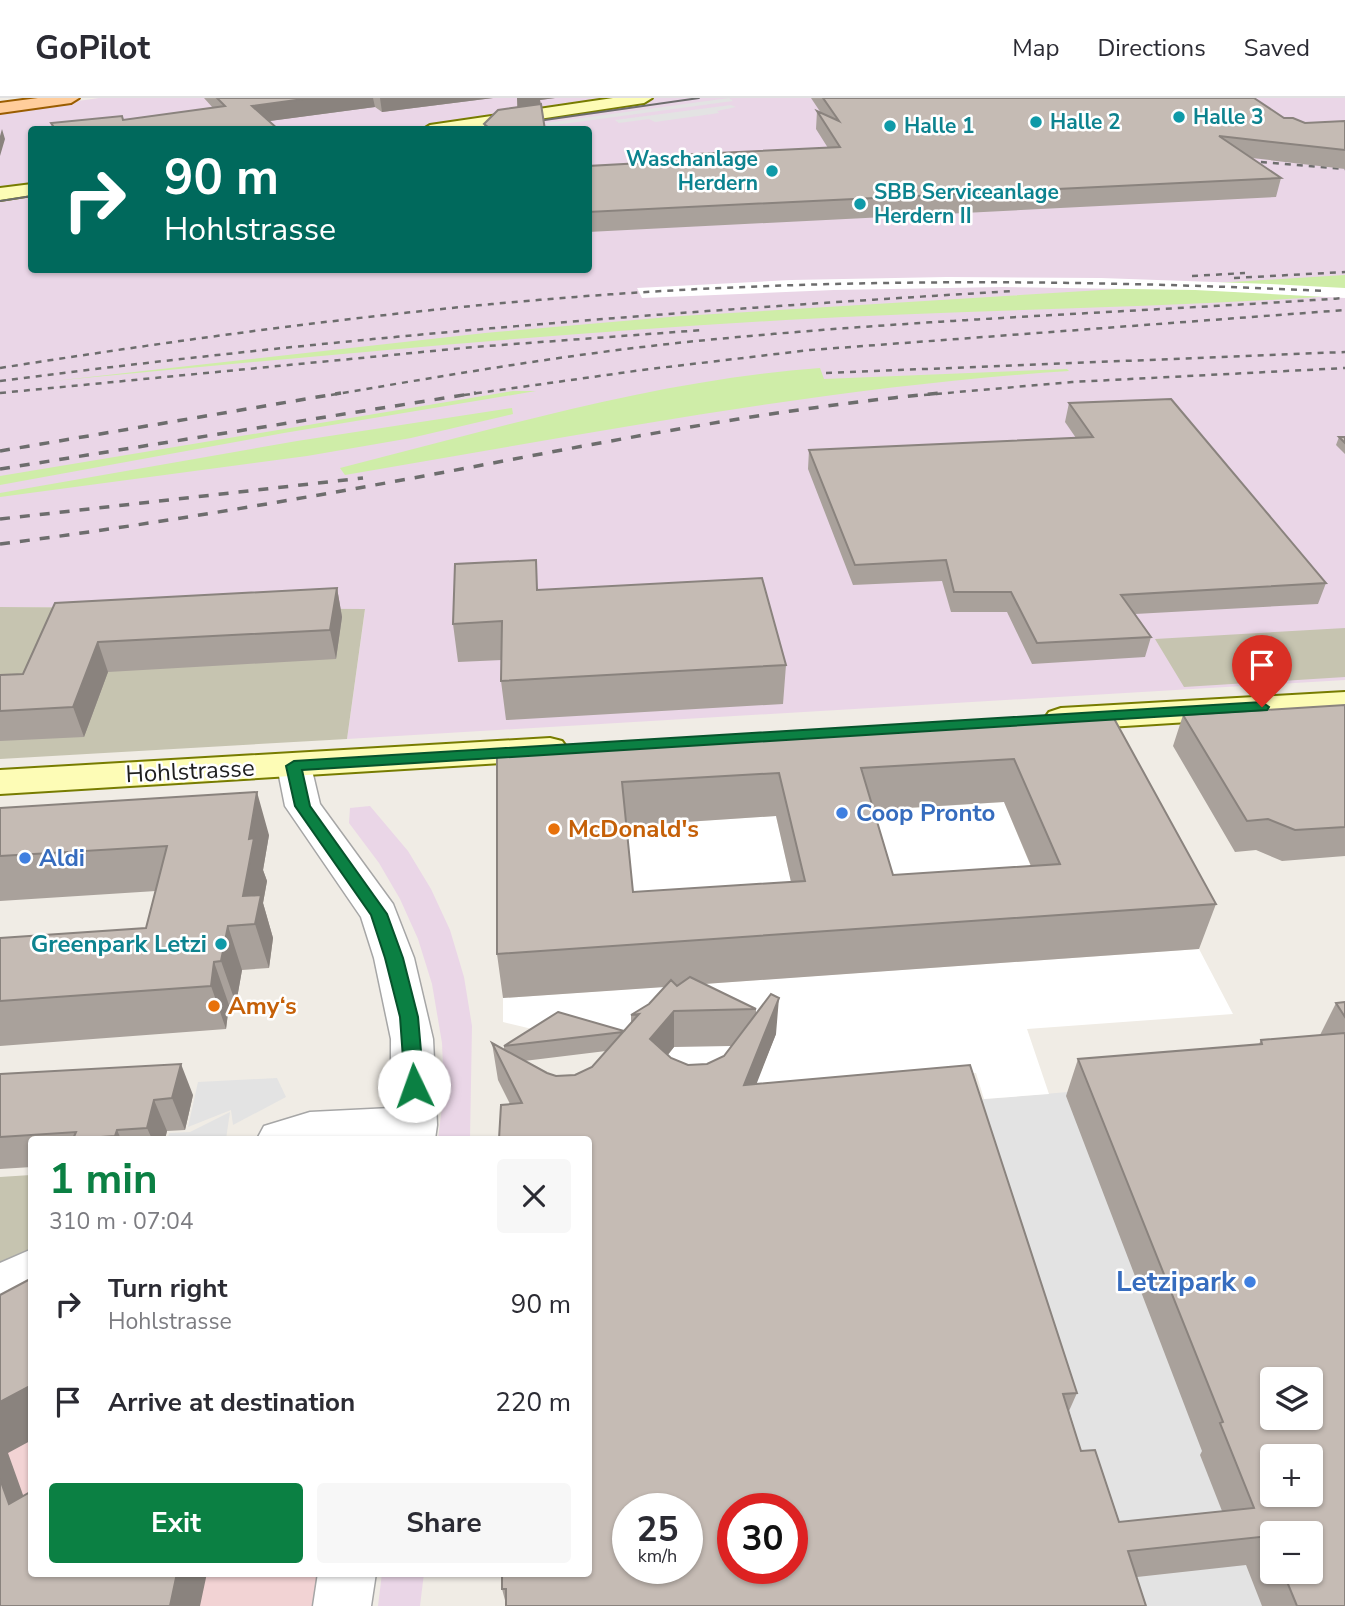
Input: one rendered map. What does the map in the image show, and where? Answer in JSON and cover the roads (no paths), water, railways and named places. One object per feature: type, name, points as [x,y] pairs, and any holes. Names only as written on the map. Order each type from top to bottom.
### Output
[{"type":"main road","points":[[0,108],[71,98]]},
{"type":"street","points":[[457,126],[644,98]]},
{"type":"street","points":[[0,194],[28,190]]},
{"type":"street","points":[[1025,721],[1345,702]]},
{"type":"street","name":"Hohlstrasse","points":[[0,782],[576,748]]},
{"type":"street","points":[[291,1136],[310,1131],[414,1132],[412,1039],[394,958],[379,914],[303,806],[294,766]]},
{"type":"street","points":[[0,1288],[28,1273]]},
{"type":"street","points":[[342,1606],[346,1577]]},
{"type":"tram line","points":[[503,126],[699,98]]},
{"type":"tram line","points":[[0,201],[28,197]]},
{"type":"railway","points":[[1237,160],[1345,169]]},
{"type":"railway","points":[[1234,278],[1345,272]]},
{"type":"railway","points":[[1192,276],[1245,273]]},
{"type":"railway","points":[[0,368],[314,323],[630,293],[804,285],[978,282],[1325,291]]},
{"type":"railway","points":[[0,381],[380,338],[760,307],[1014,291]]},
{"type":"railway","points":[[331,395],[572,356],[717,339],[952,321],[1345,298]]},
{"type":"railway","points":[[464,395],[810,350],[1345,310]]},
{"type":"railway","points":[[0,393],[474,347],[703,330]]},
{"type":"railway","points":[[826,373],[1345,352]]},
{"type":"railway","points":[[924,395],[1072,382],[1345,368]]},
{"type":"railway","points":[[0,451],[341,393]]},
{"type":"railway","points":[[0,469],[476,393]]},
{"type":"railway","points":[[0,544],[265,504],[746,418],[941,393]]},
{"type":"railway","points":[[0,519],[363,478]]},
{"type":"place","name":"Halle 3","points":[[1179,117]]},
{"type":"place","name":"Halle 2","points":[[1036,122]]},
{"type":"place","name":"Halle 1","points":[[890,126]]},
{"type":"place","name":"Waschanlage Herdern","points":[[772,171]]},
{"type":"place","name":"SBB Serviceanlage Herdern II","points":[[860,204]]},
{"type":"place","name":"Coop Pronto","points":[[842,813]]},
{"type":"place","name":"McDonald's","points":[[554,829]]},
{"type":"place","name":"Aldi","points":[[25,858]]},
{"type":"place","name":"Greenpark Letzi","points":[[221,944]]},
{"type":"place","name":"Amy‘s","points":[[214,1006]]},
{"type":"place","name":"Letzipark","points":[[1250,1282]]}]
